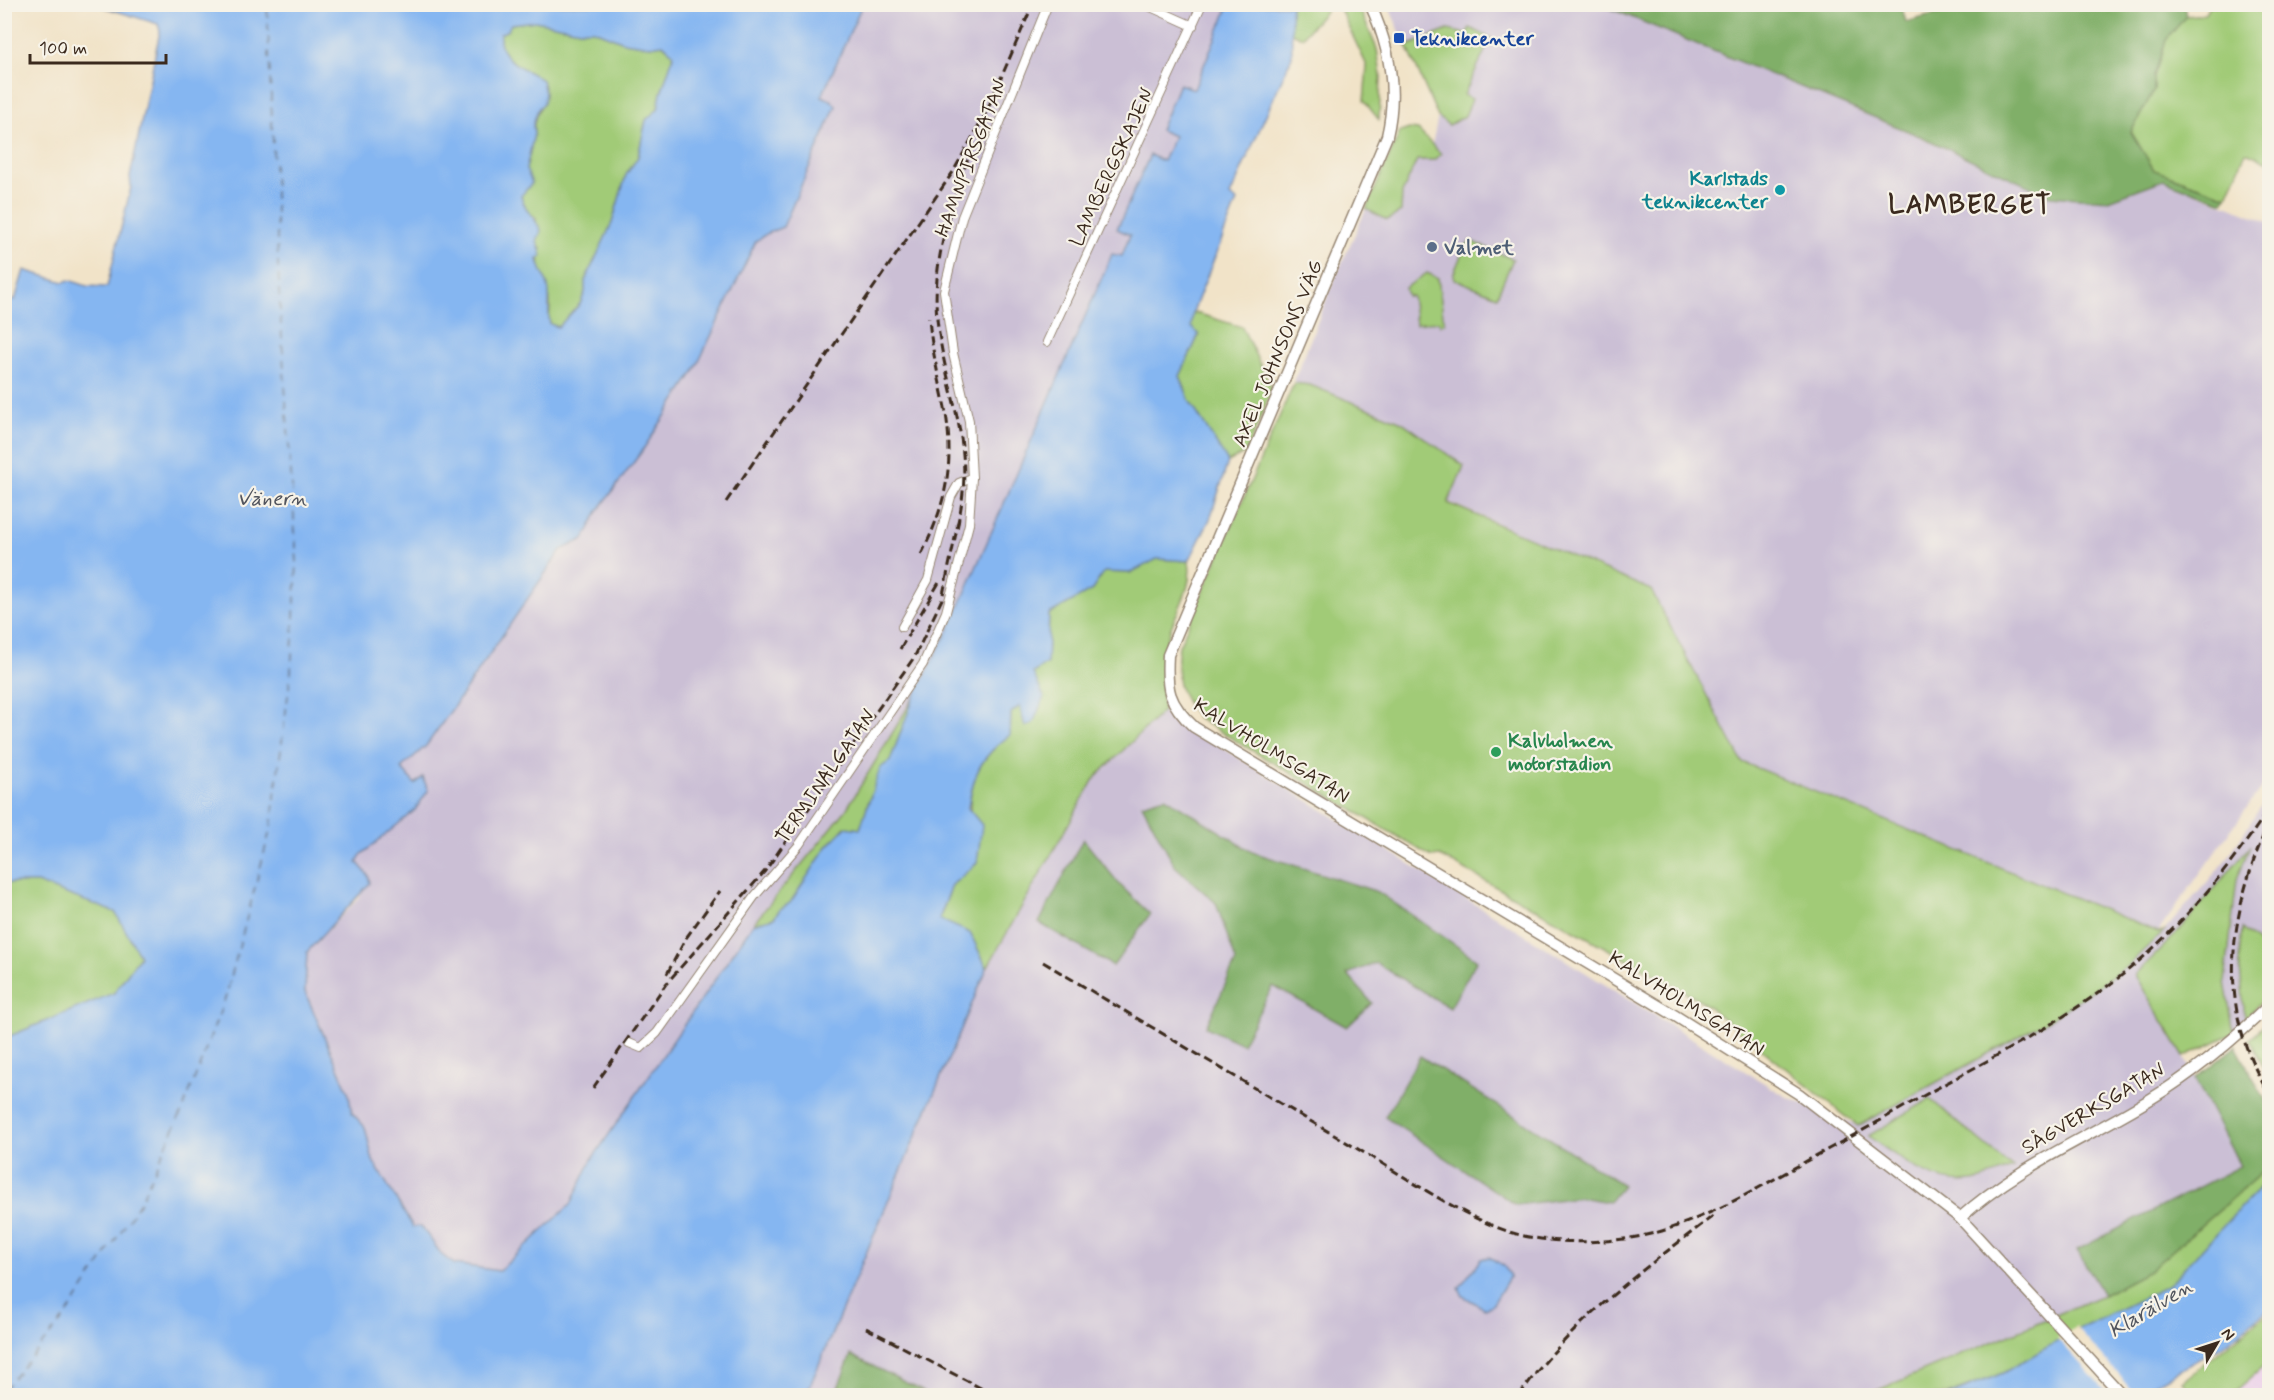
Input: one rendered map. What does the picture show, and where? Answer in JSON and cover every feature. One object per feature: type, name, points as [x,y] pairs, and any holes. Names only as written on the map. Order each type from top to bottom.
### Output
[{"type":"street","name":"HAMNPIRSGATAN","points":[[972,478],[969,421],[953,353],[944,291],[962,217],[1048,4]]},
{"type":"street","points":[[1144,4],[1193,26]]},
{"type":"street","name":"LAMBERGSKAJEN","points":[[1047,342],[1202,4]]},
{"type":"street","name":"AXEL JOHNSONS VÄG","points":[[1177,711],[1167,685],[1168,655],[1387,136],[1392,114],[1389,54],[1370,4]]},
{"type":"street","points":[[902,627],[928,580],[951,497],[959,483],[972,478]]},
{"type":"street","name":"TERMINALGATAN","points":[[630,1043],[641,1048],[657,1033],[754,897],[799,845],[923,664],[946,612],[969,524],[972,478]]},
{"type":"street","name":"KALVHOLMSGATAN","points":[[1177,711],[1194,727],[1674,1015],[1798,1094],[1960,1218],[2123,1395]]},
{"type":"street","name":"SÅGVERKSGATAN","points":[[1960,1218],[2020,1171],[2150,1099],[2238,1036],[2270,1004]]},
{"type":"shaded area","points":[[1215,4],[1227,9],[1194,90],[1179,85],[1160,130],[1174,136],[1163,161],[1150,155],[1117,228],[1130,234],[1121,256],[1112,254],[952,623],[914,697],[846,810],[741,940],[592,1159],[571,1204],[499,1271],[454,1264],[442,1255],[421,1227],[413,1227],[373,1161],[365,1127],[352,1113],[348,1091],[305,991],[307,952],[360,897],[368,875],[357,862],[361,855],[415,810],[423,778],[415,784],[401,768],[450,712],[561,549],[584,539],[598,511],[642,451],[694,372],[756,241],[783,227],[836,106],[822,97],[862,5]]},
{"type":"shaded area","points":[[1388,5],[1602,5],[1922,138],[2050,196],[2109,200],[2163,180],[2269,222],[2269,777],[2158,932],[1742,762],[1651,590],[1276,427],[1332,285],[1400,134],[1432,144],[1438,117]]},
{"type":"shaded area","points":[[1163,711],[1785,1096],[1857,1126],[2050,1019],[2126,967],[2164,931],[2224,863],[2269,794],[2269,953],[2243,930],[2239,959],[2245,1019],[2234,1033],[2225,982],[2237,879],[2249,848],[2179,931],[2135,975],[2184,1057],[2240,1166],[2077,1250],[2103,1295],[1864,1395],[806,1396],[987,968],[1094,779]]},
{"type":"shaded area","points":[[2269,1362],[2269,1395],[2231,1396],[2238,1389]]},
{"type":"green space","points":[[1291,4],[1331,5],[1302,37],[1291,33]]},
{"type":"green space","points":[[1349,4],[1358,5],[1377,49],[1381,76],[1379,120],[1364,101],[1367,66],[1340,9]]},
{"type":"green space","points":[[1602,5],[1901,5],[1906,22],[1955,9],[1955,5],[2184,5],[2186,16],[2166,40],[2154,76],[2154,90],[2131,132],[2154,170],[2227,196],[2223,202],[2163,180],[2109,200],[2050,196],[1922,137]]},
{"type":"green space","points":[[2210,5],[2269,5],[2269,162],[2246,152],[2227,196],[2154,170],[2131,132],[2154,90],[2154,76],[2166,40],[2186,16],[2206,14]]},
{"type":"green space","points":[[535,21],[580,30],[594,30],[624,42],[650,46],[662,44],[674,54],[658,109],[646,120],[638,157],[626,175],[612,223],[585,281],[585,292],[580,304],[558,327],[550,324],[550,300],[540,269],[541,249],[537,241],[536,218],[523,208],[520,195],[534,134],[535,117],[544,103],[545,93],[542,80],[507,57],[500,43],[500,34],[508,30],[510,24]]},
{"type":"green space","points":[[1470,28],[1491,38],[1464,95],[1472,99],[1465,116],[1449,125],[1438,117],[1407,46],[1448,30],[1466,34]]},
{"type":"green space","points":[[1409,129],[1418,130],[1441,154],[1435,160],[1417,160],[1402,193],[1401,212],[1387,220],[1366,209],[1400,132]]},
{"type":"green space","points":[[1471,241],[1513,259],[1497,296],[1454,279],[1453,275],[1465,246]]},
{"type":"green space","points":[[1427,273],[1438,278],[1444,323],[1440,325],[1439,321],[1416,324],[1412,296],[1407,296],[1405,288]]},
{"type":"green space","points":[[1193,312],[1242,327],[1272,389],[1246,453],[1228,462],[1190,402],[1180,376],[1199,335],[1191,327]]},
{"type":"green space","name":"Kalvholmen motorstadion","points":[[1294,383],[1310,385],[1402,422],[1464,466],[1448,503],[1651,590],[1742,762],[2158,932],[2164,931],[2126,967],[2050,1019],[1858,1126],[1700,1000],[1440,856],[1432,857],[1199,719],[1186,701],[1179,685],[1177,668],[1179,646]]},
{"type":"green space","points":[[1156,559],[1189,561],[1190,571],[1189,581],[1171,627],[1164,655],[1163,711],[1094,779],[987,968],[970,933],[939,920],[952,885],[977,863],[970,807],[975,777],[982,763],[1010,735],[1011,713],[1020,705],[1025,726],[1033,723],[1033,673],[1047,663],[1049,614],[1092,590],[1104,572],[1130,573]]},
{"type":"green space","points":[[914,697],[890,761],[869,800],[860,829],[845,827],[826,848],[790,904],[780,909],[774,918],[753,924],[846,810]]},
{"type":"green space","points":[[1165,797],[1252,852],[1378,892],[1477,960],[1450,1008],[1376,963],[1347,974],[1372,1003],[1347,1027],[1273,986],[1242,1044],[1206,1027],[1236,961],[1216,903],[1175,866],[1142,804]]},
{"type":"green space","points":[[1083,839],[1120,885],[1150,914],[1113,966],[1039,923]]},
{"type":"green space","points":[[2250,846],[2237,879],[2225,982],[2234,1033],[2184,1057],[2135,975],[2179,931]]},
{"type":"green space","points":[[5,883],[37,883],[115,912],[140,956],[114,993],[5,1038]]},
{"type":"green space","points":[[2242,929],[2270,953],[2269,993],[2245,1019],[2239,959]]},
{"type":"green space","points":[[2269,1020],[2269,1079],[2250,1039]]},
{"type":"green space","points":[[2236,1046],[2269,1107],[2269,1166],[2149,1271],[2103,1295],[2077,1250],[2240,1166],[2195,1079]]},
{"type":"green space","points":[[1420,1056],[1623,1185],[1609,1202],[1579,1197],[1516,1205],[1385,1117]]},
{"type":"green space","points":[[1930,1099],[2013,1168],[1973,1181],[1958,1182],[1944,1179],[1917,1169],[1868,1136]]},
{"type":"green space","points":[[2269,1166],[2269,1178],[2166,1287],[2075,1331],[2003,1373],[1947,1395],[1864,1396],[2103,1295],[2149,1271]]},
{"type":"green space","points":[[2269,1312],[2269,1362],[2231,1395],[2195,1395],[2183,1381]]},
{"type":"green space","points":[[851,1355],[930,1395],[835,1395]]},
{"type":"water","name":"Vänern","points":[[97,5],[862,5],[822,96],[831,100],[836,106],[783,227],[756,241],[694,372],[642,451],[598,511],[584,539],[561,550],[426,746],[401,768],[415,784],[423,777],[428,791],[415,810],[361,855],[357,862],[368,875],[370,883],[307,952],[305,992],[348,1091],[352,1113],[365,1127],[373,1161],[413,1227],[421,1226],[442,1255],[454,1264],[499,1271],[571,1204],[592,1159],[753,924],[774,918],[780,909],[790,903],[826,848],[846,827],[860,829],[880,768],[890,761],[914,697],[952,623],[1112,254],[1122,256],[1130,235],[1117,229],[1150,155],[1163,161],[1174,136],[1160,130],[1179,84],[1194,89],[1227,10],[1215,5],[1291,5],[1292,56],[1230,196],[1237,201],[1193,312],[1191,327],[1199,334],[1180,376],[1190,402],[1228,462],[1210,519],[1189,561],[1157,559],[1130,573],[1104,572],[1092,590],[1049,614],[1047,663],[1033,673],[1044,697],[1033,723],[1025,727],[1020,706],[1011,713],[1010,735],[992,750],[980,766],[968,808],[982,825],[977,863],[952,885],[939,919],[970,933],[987,968],[806,1395],[5,1395],[5,1038],[114,993],[140,956],[115,912],[37,883],[4,883],[5,301],[15,300],[24,270],[64,282],[69,280],[87,286],[107,287],[131,187],[130,177],[160,31],[158,24]],"holes":[[[535,21],[580,30],[594,30],[624,42],[650,46],[663,44],[674,54],[658,109],[646,120],[638,157],[626,175],[612,223],[585,281],[585,292],[580,304],[558,327],[550,324],[548,286],[538,259],[542,256],[537,241],[541,231],[521,196],[532,183],[526,169],[534,134],[533,124],[538,109],[544,103],[545,93],[542,80],[507,57],[500,43],[500,34],[508,30],[511,24]]]},
{"type":"water","name":"Klarälven","points":[[2269,1178],[2269,1309],[2222,1346],[2155,1384],[2123,1395],[1947,1396],[2003,1373],[2075,1331],[2166,1287]]},
{"type":"water","points":[[1489,1257],[1504,1266],[1510,1276],[1493,1304],[1485,1309],[1463,1296],[1459,1288],[1481,1259]]},
{"type":"pier","points":[[2076,1327],[2136,1394],[2109,1395],[2057,1338]]},
{"type":"ferry route","points":[[4,1389],[66,1316],[140,1202],[183,1109],[226,996],[271,827],[291,672],[297,563],[280,310],[267,4]]},
{"type":"railway","points":[[726,502],[953,172],[985,115],[1033,4]]},
{"type":"railway","points":[[957,526],[964,473],[962,448],[938,327],[936,305],[943,240],[969,156]]},
{"type":"railway","points":[[921,555],[930,537],[942,501],[949,448],[945,408],[933,351],[929,317]]},
{"type":"railway","points":[[593,1088],[666,984],[765,871],[915,656],[942,599],[959,519]]},
{"type":"railway","points":[[900,649],[940,581]]},
{"type":"railway","points":[[1043,962],[1425,1190],[1488,1224],[1509,1232],[1545,1240],[1580,1242],[1632,1238],[1665,1230],[1730,1203],[2002,1053],[2078,1007],[2127,971],[2167,935],[2222,874],[2270,807]]},
{"type":"railway","points":[[2270,820],[2245,888],[2237,923],[2234,958],[2234,993],[2240,1027],[2252,1061],[2270,1095]]},
{"type":"railway","points":[[667,974],[686,938],[720,891]]},
{"type":"railway","points":[[1519,1396],[1539,1369],[1584,1321],[1634,1277],[1713,1216]]},
{"type":"railway","points":[[866,1328],[996,1396]]},
{"type":"place","name":"Teknikcenter","points":[[1399,38]]},
{"type":"place","name":"Karlstads teknikcenter","points":[[1780,190]]},
{"type":"place","name":"Valmet","points":[[1432,247]]},
{"type":"place","name":"Kalvholmen motorstadion","points":[[1496,752]]},
{"type":"district","name":"LAMBERGET","points":[[1970,204]]}]
